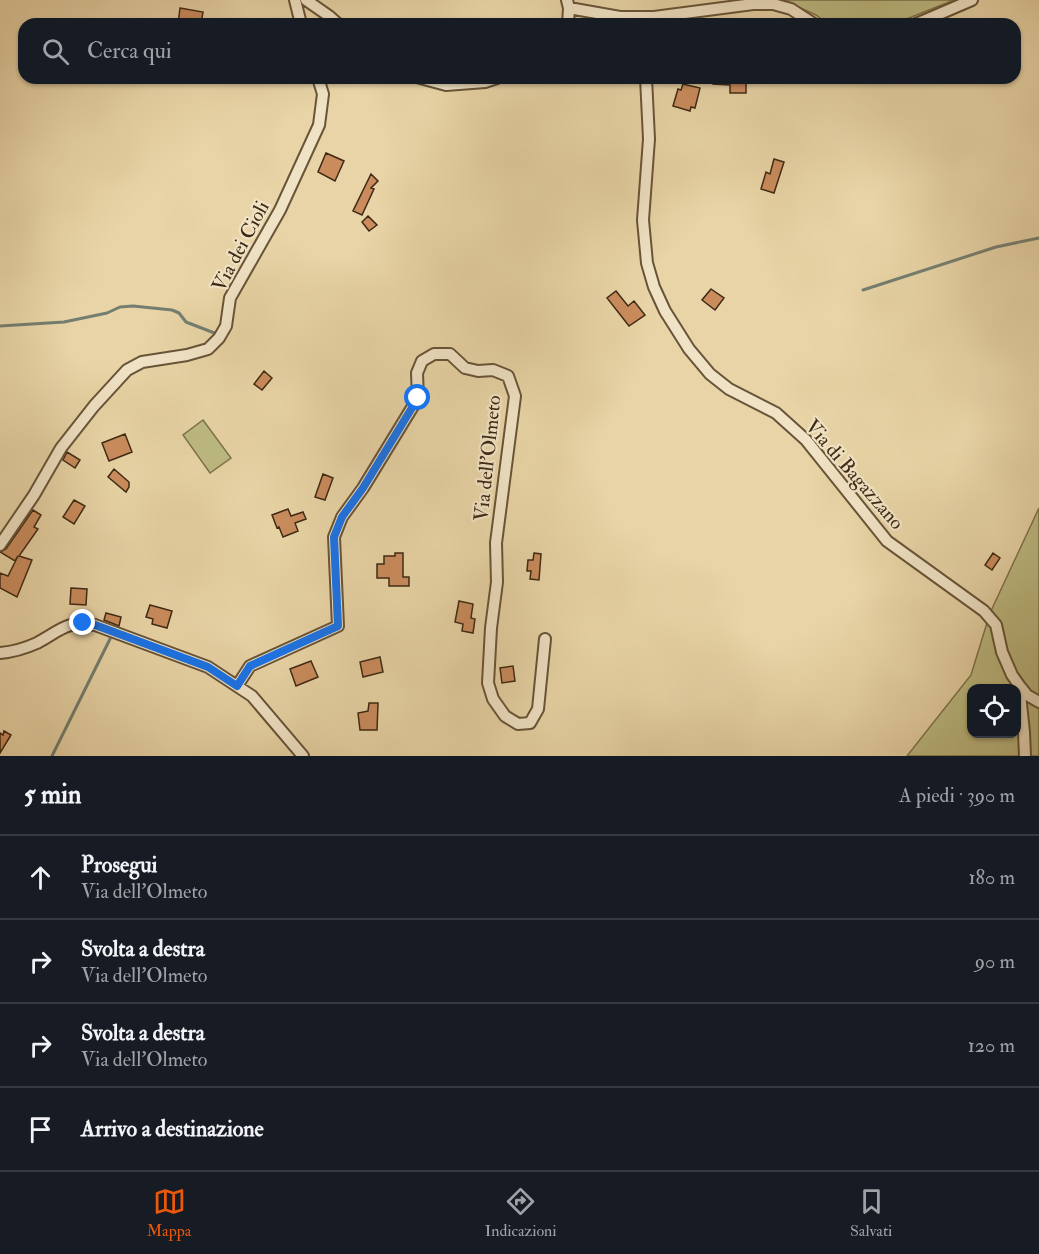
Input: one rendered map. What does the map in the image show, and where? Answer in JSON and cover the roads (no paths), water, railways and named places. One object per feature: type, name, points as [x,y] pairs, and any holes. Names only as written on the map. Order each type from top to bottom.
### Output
[{"type":"street","points":[[295,0],[300,18]]},
{"type":"street","points":[[306,0],[331,18]]},
{"type":"street","points":[[930,18],[972,0]]},
{"type":"street","points":[[648,18],[763,3],[791,9],[805,18]]},
{"type":"street","points":[[568,4],[620,18]]},
{"type":"street","name":"Via dei Cioli","points":[[0,545],[67,441],[94,406],[127,370],[142,362],[187,355],[208,349],[219,339],[226,326],[230,298],[280,210],[317,132],[323,94],[320,84]]},
{"type":"street","points":[[442,84],[459,84]]},
{"type":"street","name":"Via di Bagazzano","points":[[646,84],[649,139],[643,220],[647,263],[654,287],[665,311],[689,349],[710,374],[729,389],[776,413],[806,440],[887,541],[984,612],[996,625],[1002,652],[1018,684]]},
{"type":"street","name":"Via dell'Olmeto","points":[[237,686],[250,666],[338,626],[334,537],[342,517],[363,488],[418,398],[417,374],[422,362],[434,354],[450,354],[465,368],[478,371],[494,370],[508,376],[515,396],[496,543],[497,582],[488,683],[494,699],[505,716],[518,724],[530,723],[538,709],[545,639]]},
{"type":"street","points":[[0,653],[36,644],[67,626],[83,623],[95,625],[208,667],[260,703],[303,756]]},
{"type":"street","points":[[1021,688],[1027,695],[1039,702]]},
{"type":"street","name":"Via di Bagazzano","points":[[1021,704],[1024,756]]},
{"type":"waterway","points":[[863,290],[996,247],[1039,238]]},
{"type":"waterway","points":[[0,326],[64,322],[107,313],[120,307],[133,306],[172,310],[179,313],[186,322],[217,334]]},
{"type":"waterway","points":[[52,756],[110,639]]}]
